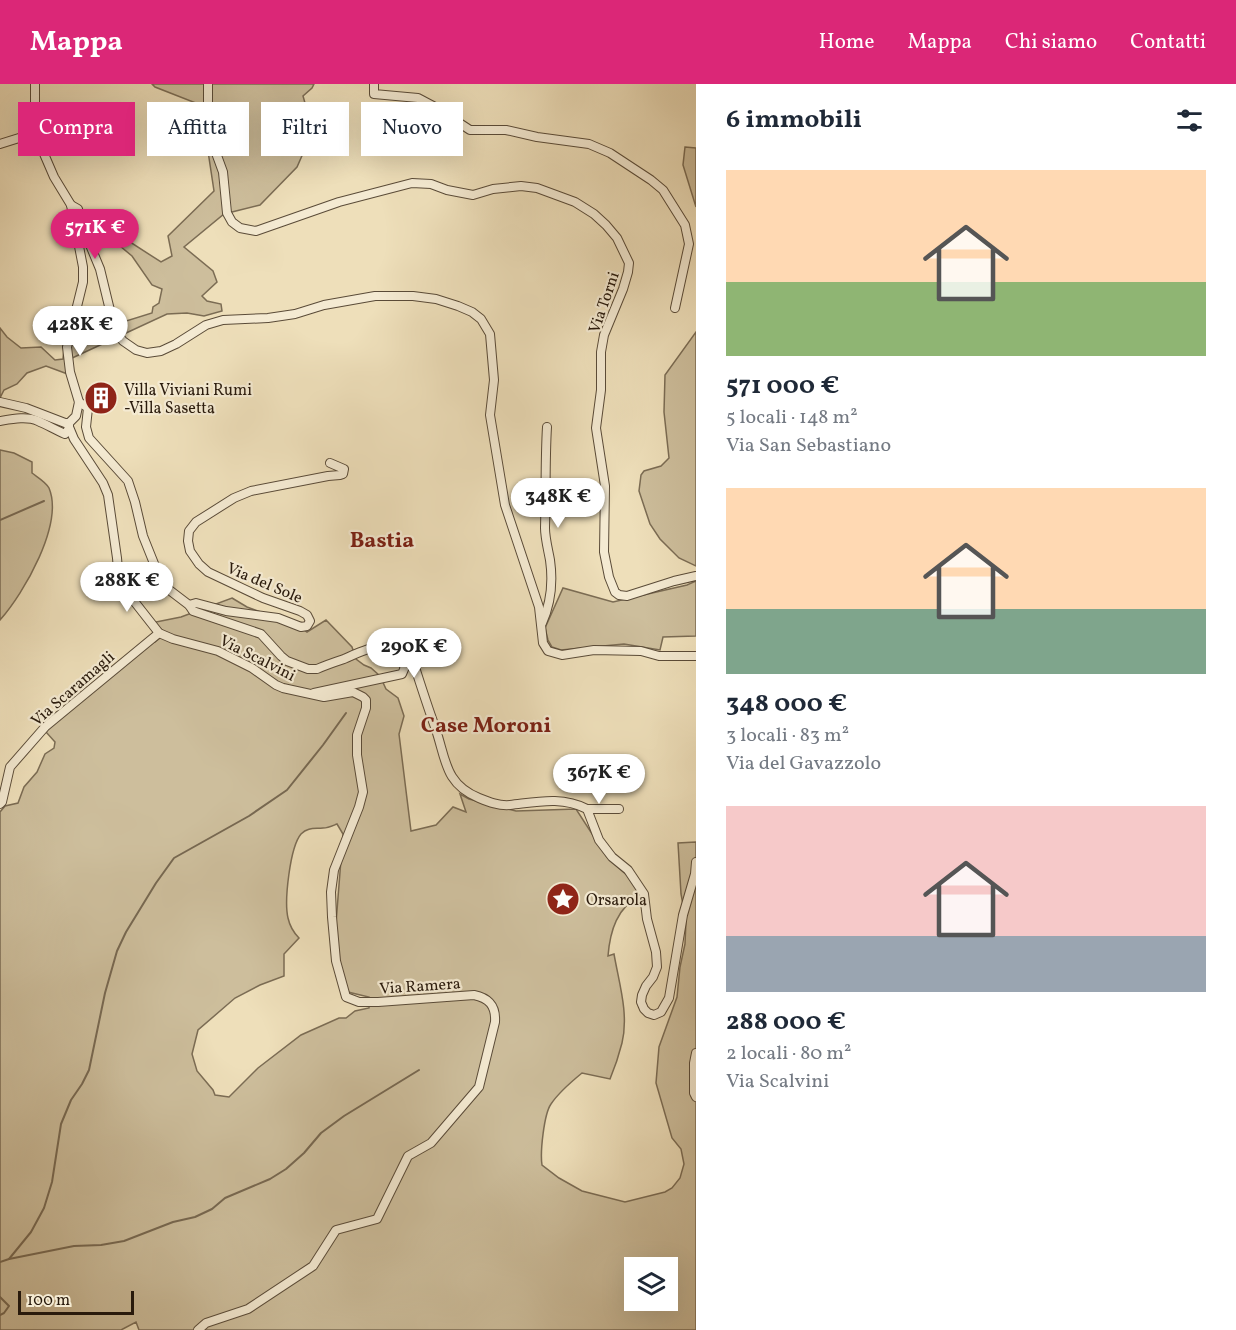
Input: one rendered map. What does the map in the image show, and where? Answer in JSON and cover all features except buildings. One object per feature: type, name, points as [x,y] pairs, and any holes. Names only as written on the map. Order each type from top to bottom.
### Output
[{"type":"street","points":[[35,84],[35,102]]},
{"type":"street","name":"Via Torni","points":[[208,84],[208,114],[212,142],[223,172],[228,213],[232,222],[240,228],[256,231],[339,202],[412,183],[431,184],[473,195],[493,189],[521,186],[537,188],[575,202],[606,225],[617,238],[629,263],[623,289],[604,335],[601,352],[601,390],[596,428],[605,486],[604,552],[606,565],[615,592],[627,596],[696,576]]},
{"type":"street","points":[[374,84],[374,94],[418,98],[470,130],[506,130],[589,144],[610,153],[651,180],[663,190],[685,225],[689,244],[675,308]]},
{"type":"street","points":[[0,144],[18,138]]},
{"type":"street","points":[[0,421],[22,418],[37,420],[65,434],[76,416],[79,402],[70,372],[67,347],[83,282],[83,267],[71,205],[54,177],[45,156]]},
{"type":"street","points":[[71,205],[78,208],[82,228],[100,269],[115,331],[123,341],[136,350],[147,353],[161,351],[206,325],[223,320],[294,314],[324,305],[375,296],[413,296],[436,299],[472,312],[481,319],[490,334],[494,380],[490,415],[504,505],[539,607],[543,643],[548,651],[561,655],[594,650],[641,651],[659,656],[696,656]]},
{"type":"street","points":[[0,402],[26,408],[69,425],[74,439],[103,483],[108,495],[119,582],[159,633]]},
{"type":"street","points":[[79,402],[88,408],[86,428],[89,438],[128,481],[143,536],[161,581],[189,604],[193,611],[261,634],[287,661],[308,669],[317,669],[379,645],[400,648],[413,661],[442,753],[454,781],[468,794],[502,805],[544,800],[566,801],[587,809],[619,809]]},
{"type":"street","points":[[541,624],[550,601],[552,585],[545,531],[547,427]]},
{"type":"street","name":"Via del Sole","points":[[189,604],[196,603],[226,611],[278,618],[301,627],[307,626],[309,618],[300,611],[255,595],[208,572],[190,551],[189,531],[196,522],[234,498],[251,491],[343,474],[342,467],[330,463]]},
{"type":"street","name":"Via Scalvini","points":[[159,633],[218,651],[252,668],[276,685],[311,694],[402,674],[405,666],[389,646]]},
{"type":"street","name":"Via Scaramagli","points":[[0,804],[10,767],[45,727],[159,633]]},
{"type":"street","name":"Via Ramera","points":[[198,1330],[206,1323],[248,1309],[313,1266],[336,1230],[377,1219],[408,1156],[431,1143],[479,1087],[495,1022],[496,1012],[491,1003],[483,997],[474,995],[378,1002],[359,1002],[346,997],[336,961],[331,892],[334,870],[363,792],[357,755],[357,735],[367,705],[363,697],[353,692],[324,697],[311,694]]},
{"type":"street","points":[[587,809],[599,840],[612,857],[628,870],[644,894],[657,967],[646,986],[641,1002],[644,1009],[654,1015],[661,1012],[669,998],[683,915],[695,874],[696,862]]},
{"type":"street","points":[[696,1053],[694,1093],[696,1097]]},
{"type":"shaded area","points":[[152,84],[314,84],[303,96],[305,102],[261,102],[261,156],[302,156],[297,167],[260,205],[224,214],[184,247],[213,271],[217,282],[202,296],[207,301],[221,304],[222,311],[204,316],[187,313],[167,314],[70,359],[73,376],[46,366],[27,373],[17,384],[4,390],[0,398],[0,328],[21,348],[41,347],[55,360],[63,359],[65,338],[152,313],[153,307],[159,303],[162,289],[152,285],[132,256],[120,246],[127,240],[161,262],[172,256],[168,236],[214,191],[209,156],[249,156],[249,102],[193,102]]},
{"type":"shaded area","points":[[685,147],[696,148],[696,207],[683,165]]},
{"type":"shaded area","points":[[696,332],[696,566],[679,558],[660,539],[650,524],[639,491],[641,475],[644,471],[661,466],[669,458],[664,412],[665,375]]},
{"type":"shaded area","points":[[0,450],[14,453],[32,462],[32,473],[48,486],[52,503],[51,520],[39,557],[20,593],[0,620]]},
{"type":"shaded area","points":[[696,581],[696,636],[663,637],[660,650],[624,644],[561,650],[552,647],[548,640],[545,628],[563,588],[613,602]]},
{"type":"shaded area","points":[[232,598],[247,607],[298,626],[307,632],[326,620],[352,647],[356,659],[380,676],[386,689],[398,698],[404,716],[399,734],[411,831],[436,825],[453,807],[466,812],[460,794],[469,799],[516,811],[576,809],[607,857],[642,889],[641,895],[626,906],[616,921],[609,947],[608,956],[614,954],[624,1021],[622,1043],[610,1079],[582,1073],[554,1100],[545,1124],[542,1165],[582,1191],[625,1202],[665,1192],[672,1188],[680,1178],[684,1164],[681,1149],[672,1138],[656,1083],[659,1047],[677,997],[685,944],[686,921],[681,894],[678,843],[696,842],[696,1330],[139,1330],[136,1322],[121,1330],[0,1330],[0,812],[5,806],[18,803],[24,787],[37,772],[45,754],[54,748],[55,742],[46,732],[50,726],[148,642],[155,642],[161,637],[151,623],[181,617]],"holes":[[[337,824],[343,834],[335,936],[338,957],[348,992],[369,997],[369,1008],[355,1011],[346,1018],[339,1018],[301,1035],[258,1068],[229,1097],[215,1095],[197,1071],[192,1054],[198,1030],[235,998],[284,976],[284,954],[299,938],[291,927],[287,910],[289,874],[297,841],[301,834],[309,829],[327,828]]]},
{"type":"waterway","points":[[0,520],[44,501]]},
{"type":"waterway","points":[[9,1259],[31,1232],[44,1208],[52,1182],[61,1124],[71,1100],[89,1070],[105,993],[117,951],[156,883],[174,858],[249,816],[287,790],[346,713]]},
{"type":"waterway","points":[[0,1262],[74,1246],[124,1241],[173,1222],[195,1217],[212,1209],[225,1198],[270,1179],[286,1169],[321,1133],[344,1116],[419,1070]]},
{"type":"waterway","points":[[0,1297],[9,1306],[0,1315]]},
{"type":"place","name":"Villa Viviani Rumi -Villa Sasetta","points":[[101,398]]},
{"type":"place","name":"Orsarola","points":[[563,899]]},
{"type":"district","name":"Bastia","points":[[382,539]]},
{"type":"district","name":"Case Moroni","points":[[486,724]]}]
